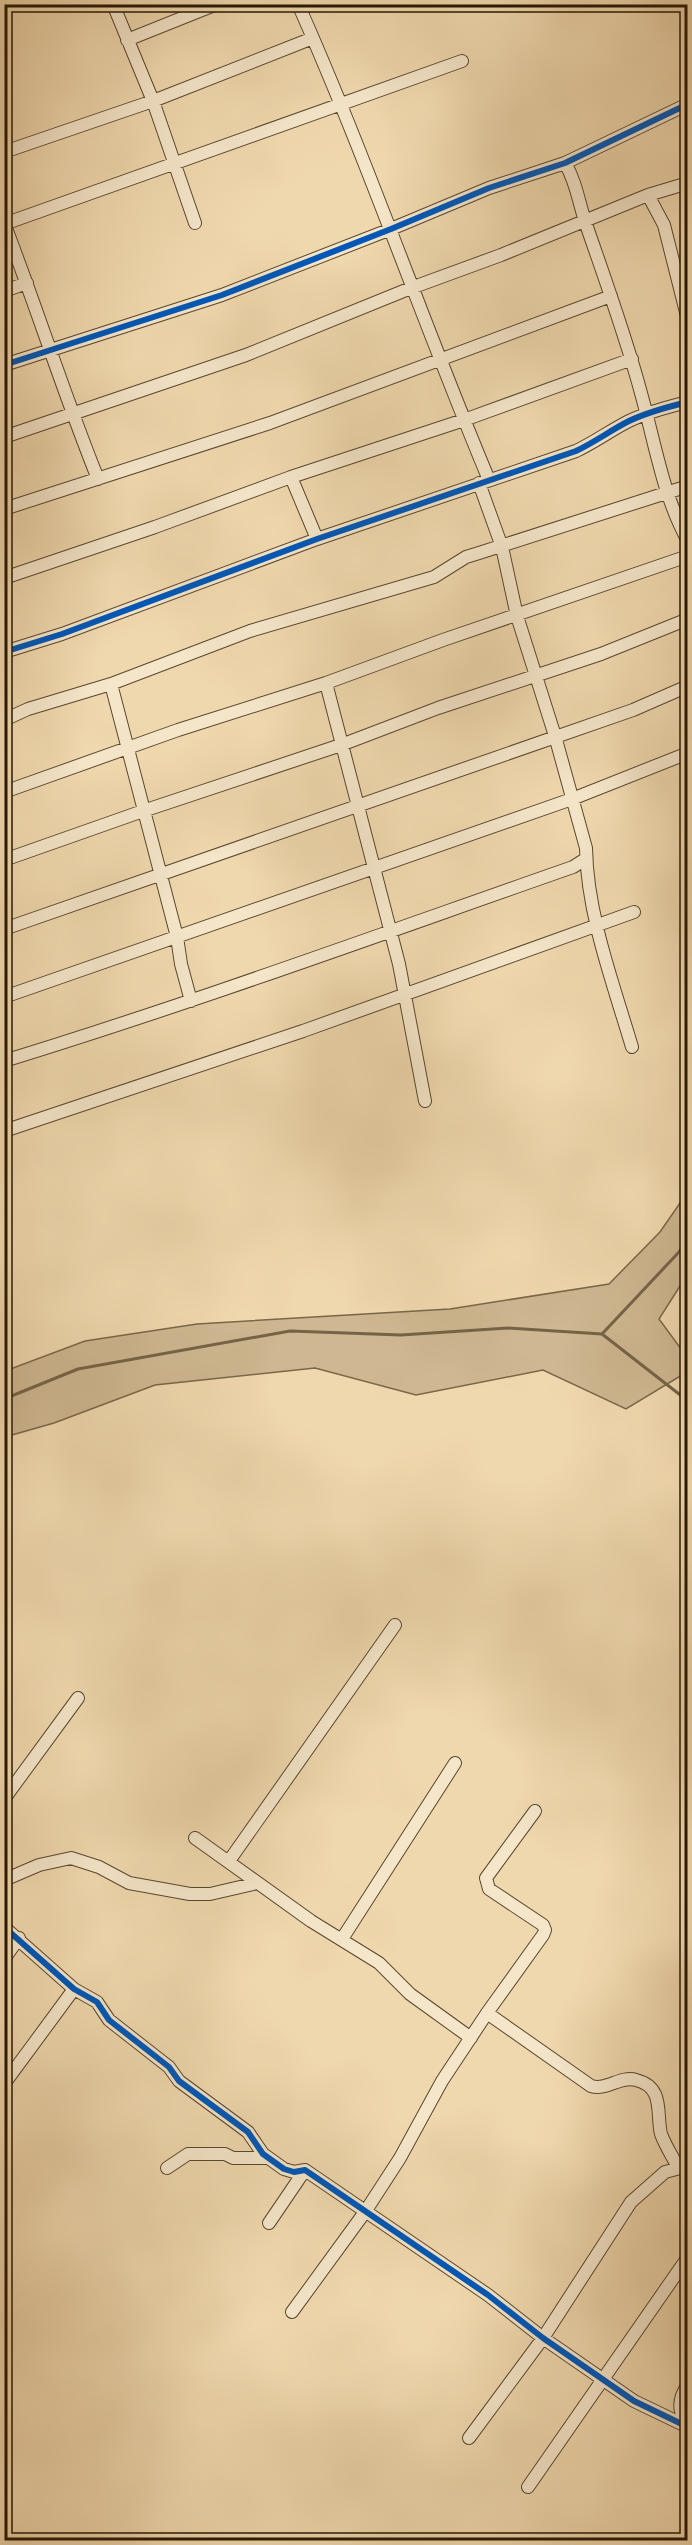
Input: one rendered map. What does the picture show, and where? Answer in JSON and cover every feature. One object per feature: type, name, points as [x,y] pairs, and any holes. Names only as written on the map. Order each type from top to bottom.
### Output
[{"type":"street","points":[[113,4],[153,101],[195,224]]},
{"type":"street","points":[[127,40],[217,4]]},
{"type":"street","points":[[298,4],[342,103],[391,229],[411,288],[464,420],[484,482],[502,547],[517,616],[555,736],[585,848],[584,860],[597,926],[632,1047]]},
{"type":"street","points":[[4,152],[153,101],[313,38]]},
{"type":"street","points":[[98,479],[72,414],[52,350],[5,223],[462,61]]},
{"type":"street","points":[[4,365],[222,295],[489,188],[565,163],[687,104]]},
{"type":"street","points":[[565,163],[578,192],[584,220],[632,359],[676,521],[687,541]]},
{"type":"street","points":[[4,437],[246,355],[648,195],[687,183]]},
{"type":"street","points":[[648,195],[664,225],[687,320]]},
{"type":"street","points":[[4,291],[27,283]]},
{"type":"street","points":[[4,509],[270,423],[611,296]]},
{"type":"street","points":[[4,578],[291,477],[464,420],[632,359]]},
{"type":"street","points":[[4,652],[62,634],[317,539],[576,451],[646,413],[687,402]]},
{"type":"street","points":[[291,477],[317,539]]},
{"type":"street","points":[[4,720],[28,710],[111,684],[250,632],[434,577],[466,557],[687,486]]},
{"type":"street","points":[[4,792],[326,683],[687,556]]},
{"type":"street","points":[[4,860],[143,811],[341,746],[438,708],[601,654],[687,619]]},
{"type":"street","points":[[326,683],[406,994],[424,1101]]},
{"type":"street","points":[[111,684],[130,748],[143,811],[177,937],[181,964],[191,1001]]},
{"type":"street","points":[[4,929],[633,710],[687,686]]},
{"type":"street","points":[[4,997],[572,799],[687,753]]},
{"type":"street","points":[[4,1061],[191,1001],[573,867],[584,860]]},
{"type":"street","points":[[4,1131],[406,994],[634,912]]},
{"type":"street","points":[[229,1861],[395,1625]]},
{"type":"street","points":[[4,1799],[78,1698]]},
{"type":"street","points":[[342,1939],[455,1763]]},
{"type":"street","points":[[292,2312],[365,2212],[400,2158],[442,2081],[545,1930],[543,1925],[489,1889],[486,1883],[486,1878],[535,1811]]},
{"type":"street","points":[[195,1838],[311,1921],[379,1963],[410,1994],[471,2038]]},
{"type":"street","points":[[4,1880],[39,1865],[71,1858],[99,1867],[129,1883],[189,1894],[210,1894],[256,1882]]},
{"type":"street","points":[[4,1927],[74,1989],[97,2002],[109,2020],[169,2067],[179,2081],[248,2132],[258,2148],[268,2158],[284,2169],[294,2172],[305,2170],[488,2295],[543,2338],[634,2401],[687,2427]]},
{"type":"street","points":[[4,1959],[19,1938]]},
{"type":"street","points":[[4,2084],[74,1989]]},
{"type":"street","points":[[470,2438],[543,2338],[631,2202],[665,2172],[683,2167],[662,2135],[660,2109],[656,2095],[644,2084],[631,2079],[598,2088],[591,2085],[487,2013]]},
{"type":"street","points":[[167,2168],[188,2154],[225,2154],[233,2158],[268,2158]]},
{"type":"street","points":[[269,2223],[305,2170]]},
{"type":"street","points":[[528,2487],[687,2258]]},
{"type":"street","points":[[687,2385],[680,2400],[680,2409],[687,2427]]},
{"type":"shaded area","points":[[687,1193],[687,1275],[659,1319],[687,1357],[687,1372],[626,1409],[543,1370],[416,1395],[315,1368],[155,1385],[54,1423],[5,1437],[5,1371],[85,1341],[197,1324],[450,1309],[609,1284],[660,1232]]},
{"type":"waterway","points":[[4,1399],[78,1369],[290,1331],[401,1335],[508,1328],[602,1334],[679,1252],[688,1239]]},
{"type":"waterway","points":[[602,1334],[688,1401]]},
{"type":"cycle path","points":[[4,365],[222,295],[489,188],[565,163],[688,104]]},
{"type":"cycle path","points":[[4,652],[62,634],[317,539],[576,451],[636,418],[688,402]]},
{"type":"cycle path","points":[[4,1927],[74,1989],[97,2002],[109,2020],[169,2067],[179,2081],[248,2132],[263,2154],[284,2169],[294,2172],[305,2170],[488,2295],[543,2338],[634,2401],[688,2427]]}]
